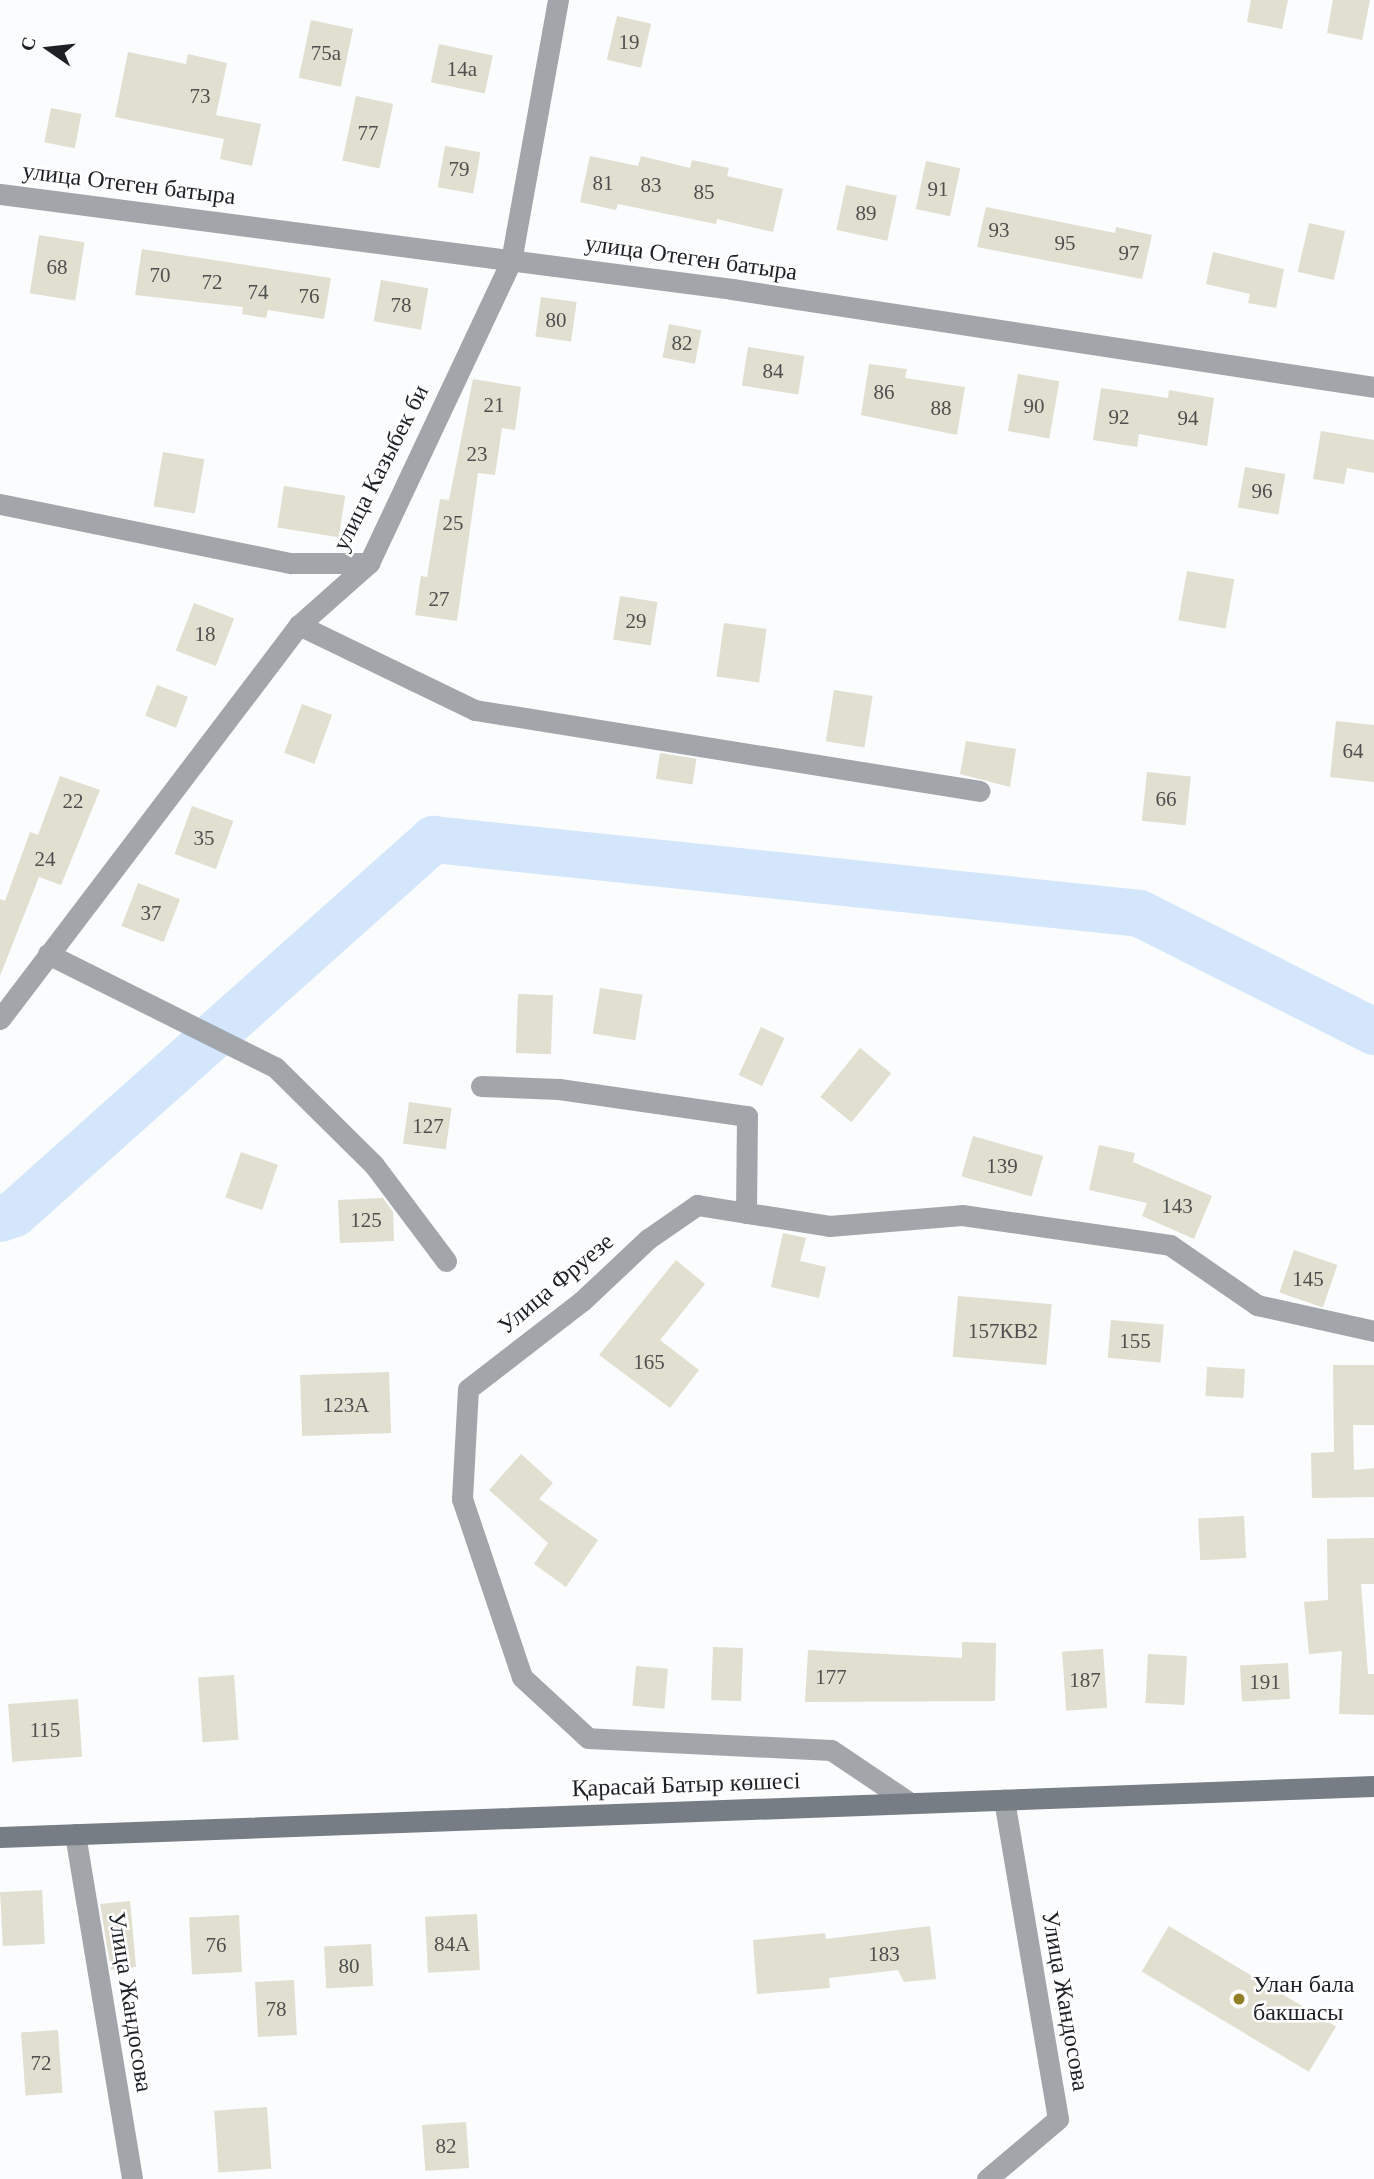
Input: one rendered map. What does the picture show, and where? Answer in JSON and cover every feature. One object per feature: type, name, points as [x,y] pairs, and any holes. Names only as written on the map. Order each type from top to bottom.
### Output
[{"type":"main road","name":"Қарасай Батыр көшесі","points":[[0,1837],[1374,1786]]},
{"type":"street","name":"улица Казыбек би","points":[[0,1019],[299,625],[369,563],[512,261],[558,0]]},
{"type":"street","name":"улица Отеген батыра","points":[[0,194],[732,289],[1374,387]]},
{"type":"street","points":[[0,504],[291,563],[369,563]]},
{"type":"street","points":[[299,625],[475,710],[980,791]]},
{"type":"street","points":[[48,954],[275,1067],[374,1165],[446,1261]]},
{"type":"street","points":[[481,1086],[559,1089],[747,1116],[746,1213]]},
{"type":"street","name":"Улица Фруезе","points":[[910,1803],[831,1750],[588,1738],[522,1678],[462,1499],[468,1389],[582,1301],[648,1239],[697,1205],[829,1226],[962,1215],[1170,1245],[1257,1305],[1374,1331]]},
{"type":"street","name":"Улица Жандосова","points":[[987,2179],[1058,2119],[1004,1800]]},
{"type":"street","name":"Улица Жандосова","points":[[75,1834],[132,2179]]},
{"type":"building","points":[[1251,0],[1288,0],[1282,29],[1247,22]]},
{"type":"building","points":[[1333,0],[1370,0],[1362,40],[1327,33]]},
{"type":"building","points":[[617,16],[651,24],[641,68],[607,60]]},
{"type":"building","points":[[311,20],[353,29],[341,87],[299,78]]},
{"type":"building","points":[[439,44],[493,55],[485,94],[431,82]]},
{"type":"building","points":[[128,52],[186,64],[188,54],[227,63],[216,115],[261,124],[252,166],[220,159],[224,139],[115,117]]},
{"type":"building","points":[[356,96],[393,104],[379,168],[342,161]]},
{"type":"building","points":[[51,108],[81,114],[75,148],[44,142]]},
{"type":"building","points":[[445,146],[480,152],[473,194],[438,187]]},
{"type":"building","points":[[590,156],[638,166],[641,156],[690,168],[692,160],[729,168],[727,176],[783,189],[773,232],[717,219],[716,224],[618,204],[616,210],[580,202]]},
{"type":"building","points":[[926,161],[960,168],[950,216],[916,209]]},
{"type":"building","points":[[846,185],[897,196],[887,241],[836,230]]},
{"type":"building","points":[[986,207],[1115,233],[1116,227],[1152,235],[1142,279],[977,247]]},
{"type":"building","points":[[1309,223],[1345,231],[1334,280],[1298,272]]},
{"type":"building","points":[[39,235],[84,242],[75,300],[30,293]]},
{"type":"building","points":[[142,249],[331,278],[324,319],[268,310],[266,318],[242,314],[243,307],[135,295]]},
{"type":"building","points":[[1213,252],[1284,269],[1276,308],[1248,303],[1250,294],[1206,284]]},
{"type":"building","points":[[381,280],[428,288],[421,330],[374,321]]},
{"type":"building","points":[[541,297],[577,302],[571,342],[535,337]]},
{"type":"building","points":[[669,324],[701,330],[695,364],[663,357]]},
{"type":"building","points":[[748,347],[804,356],[798,394],[742,386]]},
{"type":"building","points":[[869,364],[907,369],[905,378],[965,387],[957,435],[861,415]]},
{"type":"building","points":[[1018,374],[1059,381],[1049,438],[1008,431]]},
{"type":"building","points":[[473,379],[521,387],[515,430],[502,428],[495,475],[478,473],[457,621],[415,615],[421,576],[427,577],[440,499],[449,500]]},
{"type":"building","points":[[1101,388],[1168,398],[1169,390],[1214,398],[1207,446],[1139,434],[1137,447],[1093,440]]},
{"type":"building","points":[[1321,431],[1374,440],[1374,473],[1347,468],[1344,484],[1313,479]]},
{"type":"building","points":[[163,452],[204,459],[195,513],[153,506]]},
{"type":"building","points":[[1245,467],[1285,474],[1278,514],[1238,507]]},
{"type":"building","points":[[284,486],[345,496],[339,537],[277,527]]},
{"type":"building","points":[[1187,571],[1234,579],[1226,629],[1178,620]]},
{"type":"building","points":[[620,596],[658,602],[651,645],[613,639]]},
{"type":"building","points":[[194,603],[234,618],[216,666],[176,651]]},
{"type":"building","points":[[724,623],[767,629],[759,682],[716,676]]},
{"type":"building","points":[[157,685],[188,697],[176,728],[145,716]]},
{"type":"building","points":[[834,690],[873,696],[864,747],[826,741]]},
{"type":"building","points":[[302,704],[332,715],[314,764],[284,753]]},
{"type":"building","points":[[1336,721],[1374,725],[1374,782],[1330,777]]},
{"type":"building","points":[[966,741],[1016,749],[1010,787],[960,774]]},
{"type":"building","points":[[660,753],[697,759],[692,784],[656,779]]},
{"type":"building","points":[[1147,772],[1191,777],[1186,825],[1142,821]]},
{"type":"building","points":[[60,776],[100,790],[61,885],[39,877],[0,976],[0,899],[5,901],[30,832],[38,835]]},
{"type":"building","points":[[192,806],[233,821],[216,869],[175,854]]},
{"type":"building","points":[[138,883],[180,899],[164,942],[122,926]]},
{"type":"building","points":[[600,988],[642,995],[635,1040],[593,1033]]},
{"type":"building","points":[[518,994],[553,995],[551,1054],[516,1053]]},
{"type":"building","points":[[761,1027],[785,1038],[762,1086],[739,1075]]},
{"type":"building","points":[[860,1048],[891,1073],[851,1122],[820,1097]]},
{"type":"building","points":[[409,1102],[452,1108],[446,1150],[403,1144]]},
{"type":"building","points":[[973,1136],[1043,1156],[1032,1196],[961,1176]]},
{"type":"building","points":[[1099,1145],[1135,1153],[1133,1162],[1212,1196],[1194,1239],[1142,1216],[1147,1203],[1089,1190]]},
{"type":"building","points":[[241,1152],[278,1165],[262,1210],[225,1197]]},
{"type":"building","points":[[383,1198],[393,1212],[394,1241],[340,1243],[338,1200]]},
{"type":"building","points":[[783,1233],[806,1238],[800,1261],[826,1267],[819,1298],[771,1287]]},
{"type":"building","points":[[1294,1250],[1337,1265],[1323,1308],[1279,1293]]},
{"type":"building","points":[[676,1260],[705,1284],[660,1340],[699,1370],[670,1408],[599,1355]]},
{"type":"building","points":[[958,1296],[1052,1304],[1046,1365],[953,1357]]},
{"type":"building","points":[[1111,1320],[1164,1325],[1160,1362],[1108,1358]]},
{"type":"building","points":[[1333,1365],[1374,1365],[1374,1425],[1353,1425],[1354,1470],[1374,1468],[1374,1497],[1312,1498],[1311,1453],[1334,1452]]},
{"type":"building","points":[[1207,1367],[1245,1369],[1243,1398],[1205,1396]]},
{"type":"building","points":[[389,1372],[391,1433],[302,1436],[300,1375]]},
{"type":"building","points":[[521,1454],[553,1483],[539,1499],[598,1540],[566,1587],[534,1564],[548,1543],[489,1490]]},
{"type":"building","points":[[1244,1516],[1246,1558],[1200,1560],[1198,1518]]},
{"type":"building","points":[[1374,1538],[1374,1584],[1361,1584],[1368,1674],[1374,1674],[1374,1715],[1339,1714],[1342,1651],[1309,1654],[1304,1602],[1328,1600],[1327,1539]]},
{"type":"building","points":[[962,1642],[996,1643],[995,1701],[805,1702],[808,1650],[962,1658]]},
{"type":"building","points":[[713,1647],[743,1648],[741,1701],[711,1700]]},
{"type":"building","points":[[1103,1649],[1107,1708],[1066,1711],[1062,1652]]},
{"type":"building","points":[[1148,1654],[1187,1656],[1184,1705],[1145,1703]]},
{"type":"building","points":[[1288,1663],[1290,1699],[1242,1701],[1240,1666]]},
{"type":"building","points":[[636,1666],[668,1669],[664,1709],[633,1706]]},
{"type":"building","points":[[234,1675],[239,1740],[203,1742],[198,1678]]},
{"type":"building","points":[[78,1699],[82,1757],[12,1762],[8,1704]]},
{"type":"building","points":[[42,1890],[45,1944],[3,1946],[0,1892]]},
{"type":"building","points":[[130,1901],[136,1967],[111,1970],[100,1904]]},
{"type":"building","points":[[477,1914],[480,1970],[428,1973],[425,1917]]},
{"type":"building","points":[[239,1915],[242,1972],[192,1975],[189,1918]]},
{"type":"building","points":[[930,1926],[936,1979],[904,1982],[898,1970],[829,1978],[830,1988],[757,1994],[753,1940],[825,1933],[826,1939]]},
{"type":"building","name":"Улан бала бакшасы","points":[[1169,1926],[1336,2026],[1309,2072],[1142,1971]]},
{"type":"building","points":[[371,1944],[373,1986],[326,1988],[324,1946]]},
{"type":"building","points":[[294,1980],[297,2035],[258,2037],[255,1982]]},
{"type":"building","points":[[58,2030],[62,2093],[25,2095],[21,2033]]},
{"type":"building","points":[[267,2107],[271,2169],[218,2173],[214,2111]]},
{"type":"building","points":[[466,2122],[469,2168],[425,2171],[422,2125]]},
{"type":"waterway","points":[[0,1218],[14,1213],[433,839],[1139,913],[1374,1031]]},
{"type":"place","name":"Улан бала бакшасы","points":[[1239,1999]]}]
